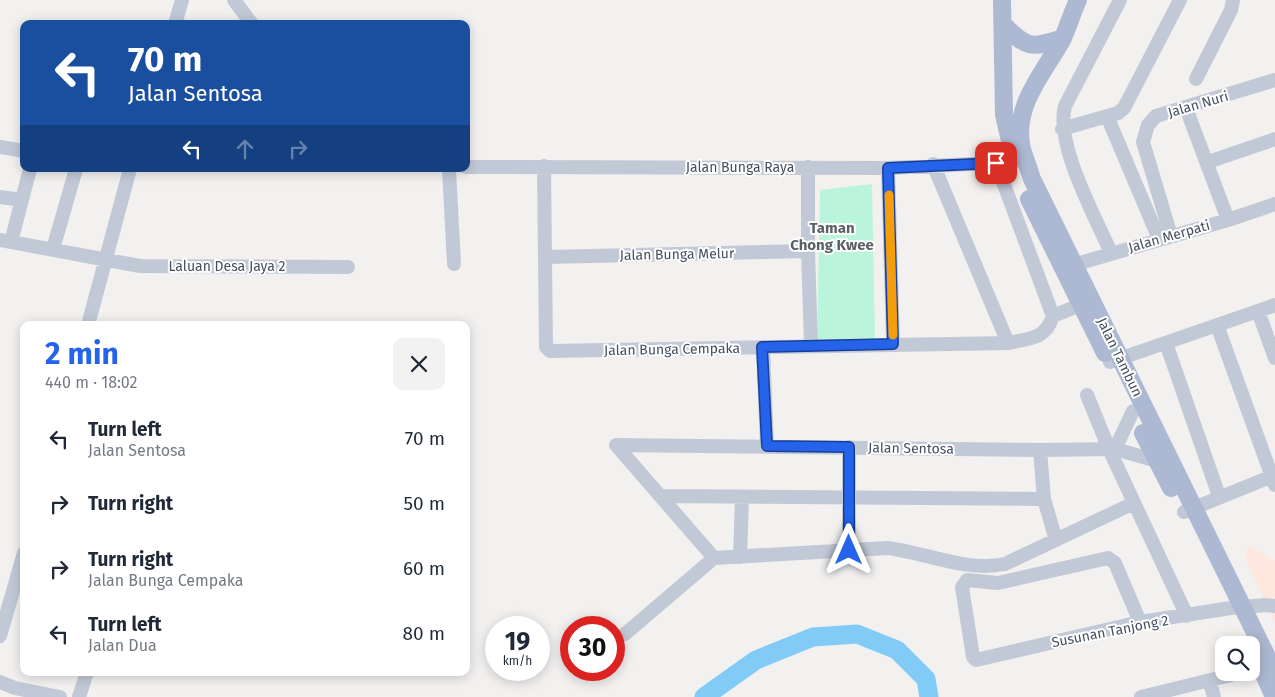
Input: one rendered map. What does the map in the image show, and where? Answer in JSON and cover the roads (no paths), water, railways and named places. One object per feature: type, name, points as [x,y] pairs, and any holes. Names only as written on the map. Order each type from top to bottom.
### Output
[{"type":"main road","name":"Jalan Tambun","points":[[1002,0],[1004,115],[1014,162],[1028,197],[1069,266]]},
{"type":"main road","name":"Jalan Tambun","points":[[1074,7],[1063,38],[1031,90],[1023,108],[1020,126],[1022,148],[1032,179],[1069,266],[1237,608],[1264,669],[1274,697]]},
{"type":"main road","points":[[1003,24],[1018,39],[1029,46],[1042,45],[1063,38]]},
{"type":"main road","name":"Jalan Tambun","points":[[1115,360],[1133,412],[1156,461],[1188,510]]},
{"type":"main road","name":"Jalan Tambun","points":[[1237,608],[1247,636]]},
{"type":"street","points":[[176,20],[182,0]]},
{"type":"street","points":[[234,0],[249,20]]},
{"type":"street","points":[[1074,7],[1088,0]]},
{"type":"street","points":[[1111,253],[1071,160],[1062,129],[1065,106],[1120,0]]},
{"type":"street","points":[[1062,129],[1107,116],[1124,108],[1180,0]]},
{"type":"street","points":[[1196,79],[1231,10],[1232,0]]},
{"type":"street","name":"Jalan Nuri","points":[[1165,237],[1144,142],[1144,132],[1156,116],[1275,80]]},
{"type":"street","points":[[1186,108],[1208,162],[1228,220]]},
{"type":"street","points":[[1107,116],[1165,237]]},
{"type":"street","points":[[1208,162],[1275,139]]},
{"type":"street","points":[[0,147],[20,150]]},
{"type":"street","name":"Jalan Bunga Raya","points":[[470,167],[888,168],[933,164],[1014,162]]},
{"type":"street","points":[[996,163],[1053,316],[1086,303]]},
{"type":"street","points":[[933,164],[1008,343]]},
{"type":"street","points":[[544,166],[547,257]]},
{"type":"street","points":[[808,167],[811,345]]},
{"type":"street","points":[[888,168],[893,344]]},
{"type":"street","points":[[6,241],[22,200],[29,172]]},
{"type":"street","points":[[53,249],[75,172]]},
{"type":"street","points":[[89,321],[129,172]]},
{"type":"street","points":[[449,172],[454,264]]},
{"type":"street","points":[[0,197],[22,200]]},
{"type":"street","name":"Jalan Merpati","points":[[1069,266],[1228,220],[1275,204]]},
{"type":"street","name":"Laluan Desa Jaya 2","points":[[6,241],[140,266],[348,267]]},
{"type":"street","name":"Jalan Bunga Melur","points":[[547,257],[808,251]]},
{"type":"street","name":"Jalan Bunga Cempaka","points":[[547,257],[546,347],[550,351],[1008,343],[1041,335],[1049,327],[1053,316]]},
{"type":"street","points":[[1115,360],[1275,305]]},
{"type":"street","points":[[1258,311],[1275,358]]},
{"type":"street","points":[[1188,510],[1219,496],[1274,479],[1217,325]]},
{"type":"street","points":[[1166,342],[1219,496]]},
{"type":"street","points":[[762,347],[767,446]]},
{"type":"street","points":[[1087,395],[1134,503],[1187,616]]},
{"type":"street","points":[[1112,449],[1133,412]]},
{"type":"street","name":"Jalan Sentosa","points":[[660,496],[617,444],[1040,450],[1112,449],[1156,461]]},
{"type":"street","points":[[849,447],[849,550]]},
{"type":"street","points":[[1040,450],[1044,499],[1056,540]]},
{"type":"street","points":[[660,496],[1044,499]]},
{"type":"street","points":[[660,496],[714,558]]},
{"type":"street","points":[[740,557],[742,496]]},
{"type":"street","points":[[625,634],[714,558],[888,548],[908,551],[967,566],[984,567],[1006,564],[1134,503]]},
{"type":"street","name":"Susunan Tanjong 2","points":[[1140,622],[1115,563],[1108,558],[998,583],[966,580],[962,588],[962,599],[973,657],[978,659],[1140,622],[1237,608],[1265,605],[1275,606]]},
{"type":"street","points":[[0,636],[20,567]]},
{"type":"street","points":[[79,697],[86,676]]},
{"type":"street","points":[[1141,697],[1215,680]]},
{"type":"street","points":[[0,682],[15,688],[60,697]]},
{"type":"street","points":[[1210,682],[1214,697]]},
{"type":"waterway","points":[[704,697],[756,660],[813,637],[857,634],[897,650],[926,679],[929,697]]},
{"type":"district","name":"Taman Chong Kwee","points":[[832,236]]}]
